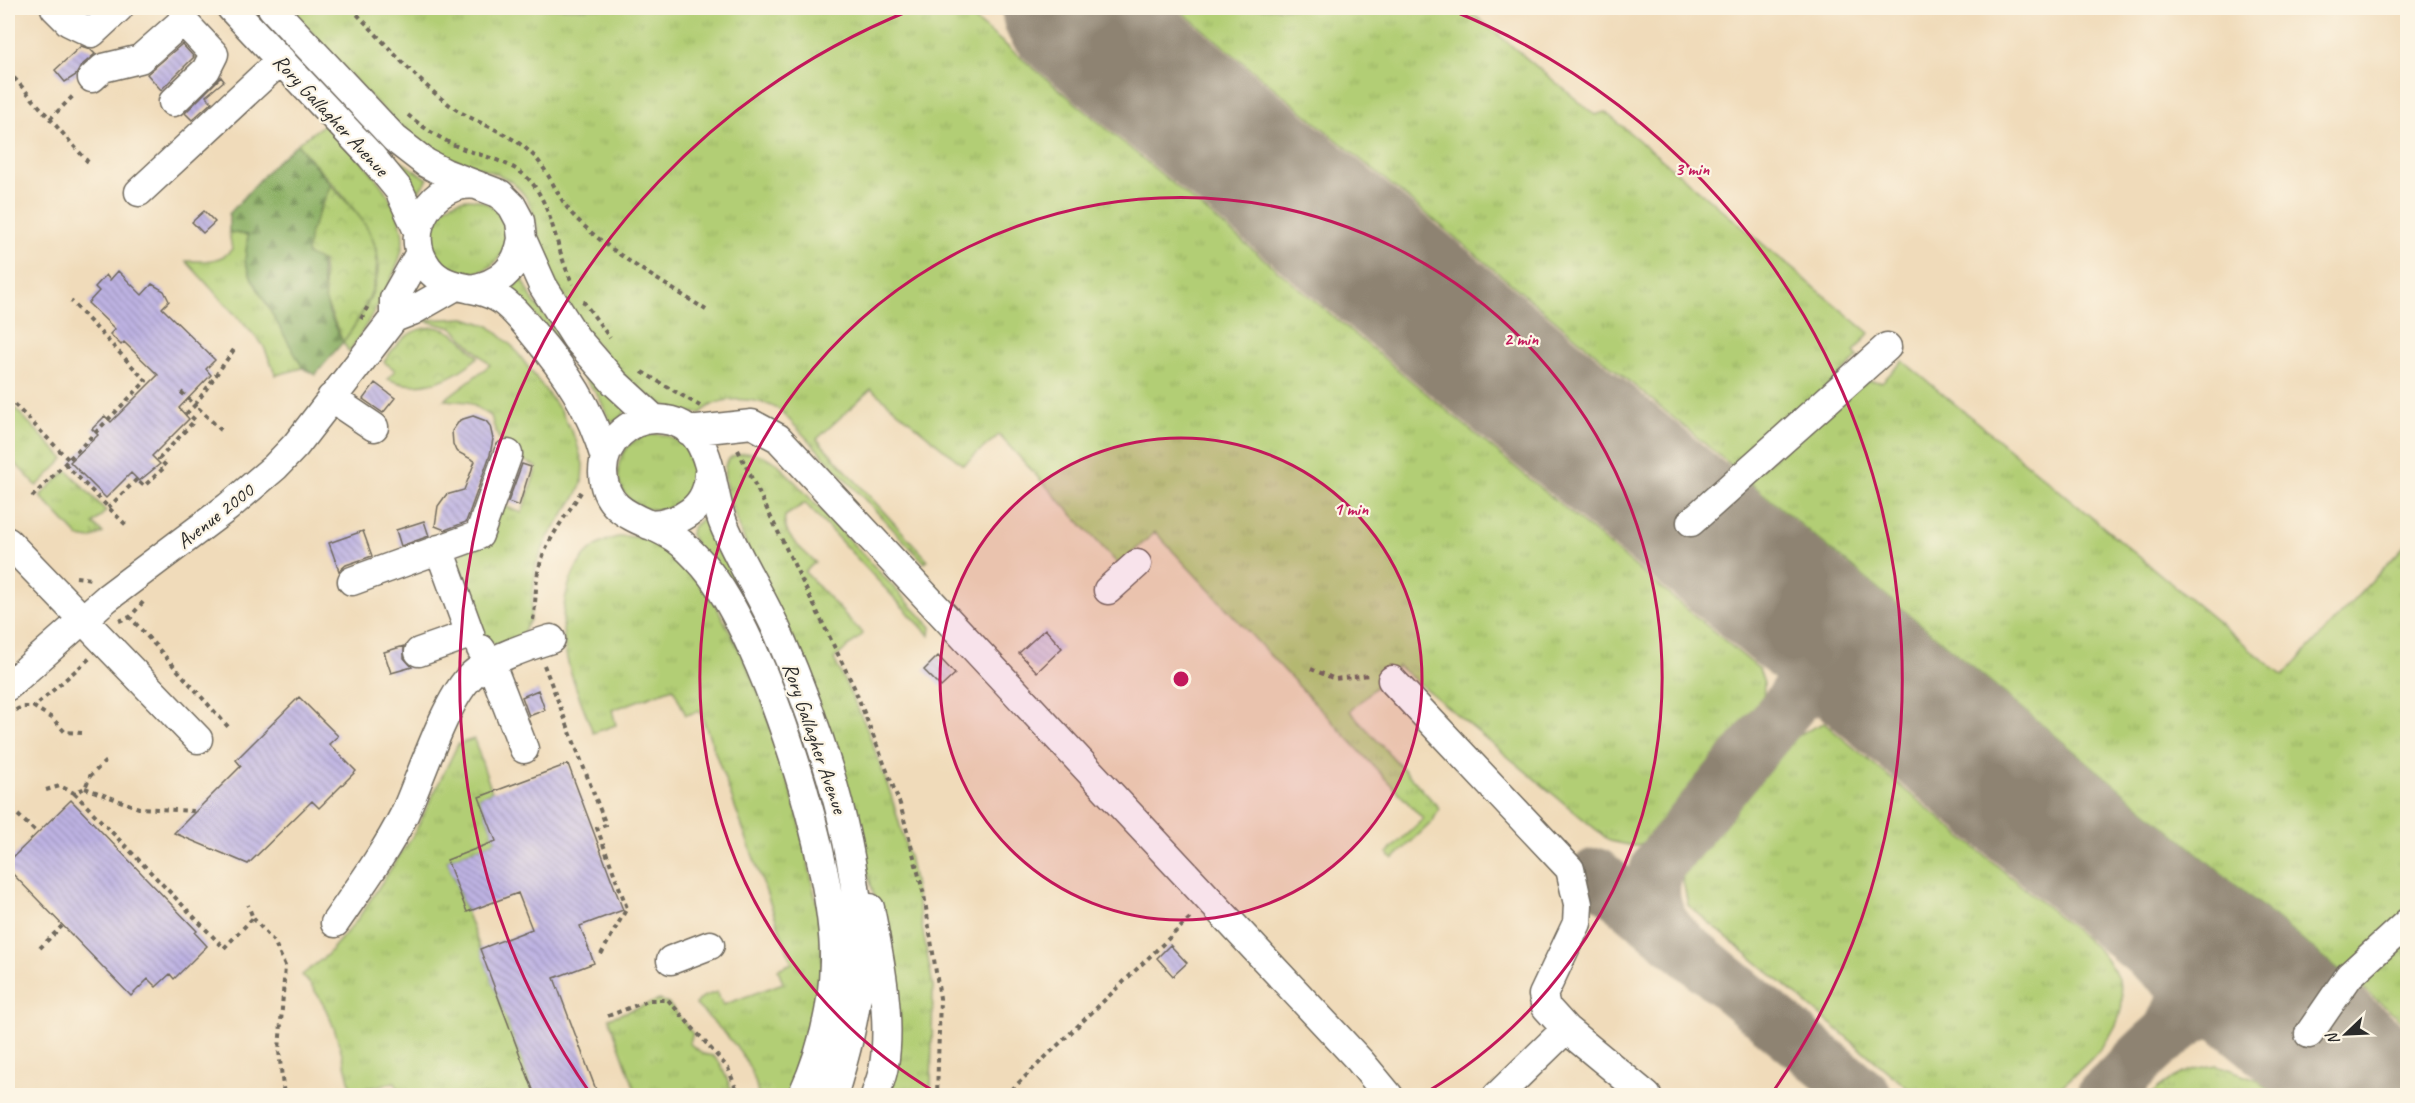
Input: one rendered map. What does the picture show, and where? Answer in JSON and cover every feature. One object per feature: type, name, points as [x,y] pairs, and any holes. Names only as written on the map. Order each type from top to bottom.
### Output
[{"type":"street","points":[[55,8],[69,22],[92,33],[119,8]]},
{"type":"street","name":"Rory Gallagher Avenue","points":[[272,8],[395,139],[426,163],[445,173],[484,186],[500,194],[512,206],[520,221],[522,239],[543,286],[576,338],[615,383],[654,419],[672,421],[711,439],[718,511],[778,633],[825,758],[846,832],[856,908],[859,974],[849,1040],[833,1095]]},
{"type":"street","points":[[173,102],[206,70],[239,16]]},
{"type":"street","name":"Rory Gallagher Avenue","points":[[239,16],[371,156],[399,190],[427,268],[439,279],[496,297],[507,305],[561,366],[593,422],[605,459],[606,489],[614,504],[626,516],[675,538],[694,555],[717,583],[736,616],[773,701],[810,817],[827,890],[834,963],[826,1028],[802,1095]]},
{"type":"street","points":[[92,78],[103,68],[140,59],[183,21],[214,54]]},
{"type":"street","points":[[139,192],[281,60]]},
{"type":"street","points":[[484,186],[469,184],[454,186],[429,203],[422,216],[419,242],[394,299],[394,318],[463,288],[487,286],[507,273],[519,254],[522,239]]},
{"type":"street","name":"Avenue 2000","points":[[8,686],[83,619],[252,488],[296,445],[394,318]]},
{"type":"street","points":[[1691,522],[1887,347]]},
{"type":"street","points":[[331,398],[375,427]]},
{"type":"street","points":[[605,459],[612,443],[623,430],[638,422],[654,419]]},
{"type":"street","points":[[649,525],[673,522],[694,510],[704,496],[709,481],[711,439],[752,424],[778,438],[1338,1036],[1389,1095]]},
{"type":"street","points":[[352,581],[478,536],[508,454]]},
{"type":"street","points":[[8,542],[198,738]]},
{"type":"street","points":[[439,549],[470,634],[491,664],[524,749]]},
{"type":"street","points":[[1108,590],[1137,564]]},
{"type":"street","points":[[419,652],[470,634]]},
{"type":"street","points":[[335,923],[369,875],[403,816],[449,709],[469,678],[491,664],[542,642]]},
{"type":"street","points":[[1392,681],[1570,870],[1578,904],[1577,923],[1543,995],[1546,1007],[1566,1029],[1647,1095]]},
{"type":"street","points":[[846,832],[867,895],[881,961],[885,1023],[882,1095]]},
{"type":"street","points":[[2309,1034],[2349,976],[2408,922]]},
{"type":"street","points":[[671,960],[710,945]]},
{"type":"street","points":[[1497,1095],[1566,1029]]},
{"type":"street","points":[[875,1095],[884,1065]]},
{"type":"path","points":[[351,8],[440,98],[463,115],[532,154],[572,213],[590,230],[617,252],[706,310]]},
{"type":"path","points":[[8,71],[88,162]]},
{"type":"path","points":[[50,119],[92,78]]},
{"type":"path","points":[[358,325],[371,300]]},
{"type":"path","points":[[32,497],[146,381],[71,301]]},
{"type":"path","points":[[598,321],[614,343]]},
{"type":"path","points":[[108,508],[137,478],[144,486],[166,466],[159,459],[195,420],[187,413],[235,348]]},
{"type":"path","points":[[637,368],[656,383],[711,439],[854,687],[900,804],[924,895],[940,998],[938,1095]]},
{"type":"path","points":[[178,389],[221,430]]},
{"type":"path","points":[[8,398],[127,526]]},
{"type":"path","points":[[585,483],[554,532],[539,569],[534,618],[527,629],[542,642],[536,656],[547,672],[606,825],[597,828],[627,908],[600,956]]},
{"type":"path","points":[[68,574],[87,580],[101,575]]},
{"type":"path","points":[[139,631],[231,730]]},
{"type":"path","points":[[34,707],[92,656]]},
{"type":"path","points":[[1311,669],[1335,679],[1380,673],[1392,681]]},
{"type":"path","points":[[8,715],[21,707],[34,707],[52,718],[65,732],[82,733]]},
{"type":"path","points":[[86,788],[90,776],[107,760]]},
{"type":"path","points":[[46,790],[60,786],[74,793],[224,948],[253,918]]},
{"type":"path","points":[[74,793],[86,788],[139,808],[196,811]]},
{"type":"path","points":[[18,815],[37,833]]},
{"type":"path","points":[[248,905],[253,918],[275,943],[285,966],[279,1051],[284,1095]]},
{"type":"path","points":[[1005,1095],[1200,908]]},
{"type":"path","points":[[40,948],[62,926]]},
{"type":"path","points":[[608,1016],[650,999],[668,999],[728,1068],[738,1095]]},
{"type":"green space","points":[[249,8],[257,8],[400,161],[428,179],[418,192],[406,175]]},
{"type":"green space","points":[[289,8],[761,8],[766,11],[770,8],[961,8],[1759,669],[1764,683],[1763,707],[1651,841],[1633,846],[1610,841],[1398,666],[1350,711],[1439,808],[1433,821],[1393,859],[1387,853],[1423,819],[1155,532],[1119,565],[999,435],[963,465],[871,389],[817,439],[928,560],[925,563],[780,410],[750,400],[729,400],[718,402],[701,413],[678,410],[655,399],[632,382],[592,338],[560,290],[545,262],[532,209],[520,189],[497,174],[442,156],[412,135],[375,101]]},
{"type":"green space","points":[[1177,8],[1466,8],[1595,115],[1605,112],[1869,333],[1854,352],[1858,357],[1739,472]]},
{"type":"green space","points":[[326,123],[375,176],[386,192],[401,224],[403,240],[402,251],[390,281],[349,352],[343,342],[368,303],[376,281],[378,259],[367,229],[357,214],[297,144]]},
{"type":"green space","points":[[297,144],[331,185],[318,212],[322,279],[329,313],[343,342],[315,375],[303,368],[252,279],[245,261],[248,235],[229,232],[229,214],[274,164]]},
{"type":"green space","points":[[331,185],[367,228],[374,242],[377,257],[373,287],[367,302],[343,342],[325,299],[323,262],[307,254],[310,233]]},
{"type":"green space","points":[[462,199],[476,199],[490,205],[500,215],[506,229],[504,250],[490,267],[476,273],[462,273],[448,267],[438,257],[432,243],[432,229],[438,215],[448,205]]},
{"type":"green space","points":[[229,232],[248,235],[245,261],[252,279],[303,368],[276,375],[263,345],[186,261],[217,259],[227,254],[232,249]]},
{"type":"green space","points":[[522,278],[533,300],[564,340],[558,344],[524,301],[511,289]]},
{"type":"green space","points":[[465,318],[489,326],[513,347],[561,411],[576,440],[583,464],[582,483],[576,496],[548,537],[536,565],[530,620],[520,638],[495,645],[484,639],[457,559],[504,506],[522,513],[537,467],[518,458],[501,443],[491,416],[468,402],[444,400],[490,365],[453,328],[422,320]]},
{"type":"green space","points":[[434,327],[453,334],[478,357],[458,372],[436,382],[412,385],[388,379],[395,370],[384,362],[399,342],[417,330]]},
{"type":"green space","points":[[1903,361],[2283,676],[2407,543],[2407,914],[2343,974],[1748,481],[1861,380],[1882,382]]},
{"type":"green space","points":[[583,362],[626,409],[623,415],[614,422],[610,421],[599,397],[576,368]]},
{"type":"green space","points":[[8,401],[64,459],[37,486],[8,456]]},
{"type":"green space","points":[[656,434],[670,437],[683,445],[691,458],[694,472],[691,486],[683,499],[670,507],[656,510],[642,507],[629,499],[621,486],[618,472],[621,458],[629,445],[642,437]]},
{"type":"green space","points":[[742,453],[753,453],[778,464],[931,627],[930,636],[805,503],[785,516],[786,530],[815,562],[805,572],[863,634],[834,659],[866,726],[891,795],[910,860],[933,986],[931,1095],[890,1095],[883,931],[864,858],[728,497],[724,471],[728,459]]},
{"type":"green space","points":[[67,470],[106,511],[93,524],[103,533],[90,539],[79,537],[40,496]]},
{"type":"green space","points":[[702,519],[709,524],[744,585],[802,717],[851,905],[823,1095],[811,1095],[831,863],[691,535],[692,528]]},
{"type":"green space","points":[[624,536],[653,539],[685,564],[715,603],[758,688],[798,815],[819,914],[823,977],[801,1071],[788,1095],[758,1095],[750,1068],[743,1056],[695,1004],[703,997],[717,992],[723,1005],[783,983],[778,969],[792,963],[700,711],[686,715],[673,688],[612,710],[616,725],[593,733],[571,674],[563,636],[563,617],[565,598],[571,580],[579,564],[590,551],[605,541]]},
{"type":"green space","points":[[1824,723],[2098,949],[2112,968],[2122,993],[2121,1011],[2115,1027],[2105,1043],[2052,1095],[1916,1095],[1688,905],[1680,866],[1788,739]]},
{"type":"green space","points":[[474,739],[492,792],[479,797],[496,841],[447,860],[535,1095],[400,1095],[395,1082],[352,1092],[340,1045],[329,1015],[313,987],[302,975],[327,955],[357,920],[414,834],[458,744]]},
{"type":"green space","points":[[2407,930],[2407,1024],[2353,981]]},
{"type":"green space","points":[[659,1000],[669,1004],[693,1034],[689,1043],[703,1054],[713,1056],[720,1063],[734,1095],[628,1095],[636,1092],[609,1018]]},
{"type":"green space","points":[[2217,1065],[2256,1079],[2276,1095],[2150,1095],[2181,1074]]},
{"type":"building","points":[[182,44],[194,57],[161,90],[147,74]]},
{"type":"building","points":[[81,46],[90,49],[95,54],[81,66],[76,75],[65,82],[55,70]]},
{"type":"building","points":[[221,77],[224,81],[206,96],[212,102],[192,120],[185,113]]},
{"type":"building","points":[[204,211],[215,222],[203,233],[192,222]]},
{"type":"building","points":[[118,271],[142,295],[152,284],[164,291],[169,301],[162,308],[215,360],[206,369],[211,375],[179,408],[189,419],[152,456],[160,464],[139,481],[131,473],[106,498],[70,462],[98,435],[92,429],[105,416],[111,422],[158,375],[124,342],[121,345],[110,334],[115,329],[88,303],[99,291],[95,287],[106,275],[110,280]]},
{"type":"building","points":[[375,383],[395,398],[383,413],[363,399]]},
{"type":"building","points":[[473,416],[486,421],[490,426],[493,439],[490,455],[466,522],[445,530],[435,526],[438,506],[446,495],[464,490],[475,461],[456,451],[452,431],[460,420]]},
{"type":"building","points":[[522,464],[531,467],[519,506],[508,502]]},
{"type":"building","points":[[424,521],[429,536],[401,546],[396,530]]},
{"type":"building","points":[[363,531],[372,556],[346,565],[339,571],[329,543]]},
{"type":"building","points":[[1045,629],[1062,648],[1037,672],[1019,653]]},
{"type":"building","points":[[404,646],[404,658],[412,667],[391,673],[384,652]]},
{"type":"building","points":[[938,656],[955,674],[941,687],[924,670]]},
{"type":"building","points":[[538,690],[545,710],[529,716],[522,697]]},
{"type":"building","points":[[299,697],[338,736],[329,744],[356,771],[319,808],[312,801],[248,864],[174,833],[241,766],[236,760]]},
{"type":"building","points":[[568,764],[623,910],[580,926],[594,963],[554,978],[598,1095],[535,1095],[480,949],[532,929],[518,893],[467,912],[447,860],[496,841],[479,797]]},
{"type":"building","points":[[71,800],[197,931],[195,933],[207,946],[174,979],[170,974],[156,987],[148,979],[131,996],[8,869],[8,862]]},
{"type":"building","points":[[1170,945],[1187,963],[1173,976],[1157,958]]},
{"type":"taxiway","points":[[1672,937],[1661,920],[1654,902],[1653,884],[1659,864],[1795,698],[1801,682],[1805,669],[1805,644],[1796,621],[1779,595]]},
{"type":"taxiway","points":[[1795,698],[1820,683],[1843,678],[1867,680],[1894,689]]},
{"type":"taxiway","points":[[1596,875],[1865,1096]]},
{"type":"taxiway","points":[[2157,908],[2176,940],[2185,970],[2183,1001],[2167,1036]]},
{"type":"taxiway","points":[[2103,1096],[2175,1028],[2217,1006],[2241,1004],[2265,1008],[2309,1034]]},
{"type":"runway","points":[[1069,8],[2384,1096]]}]
